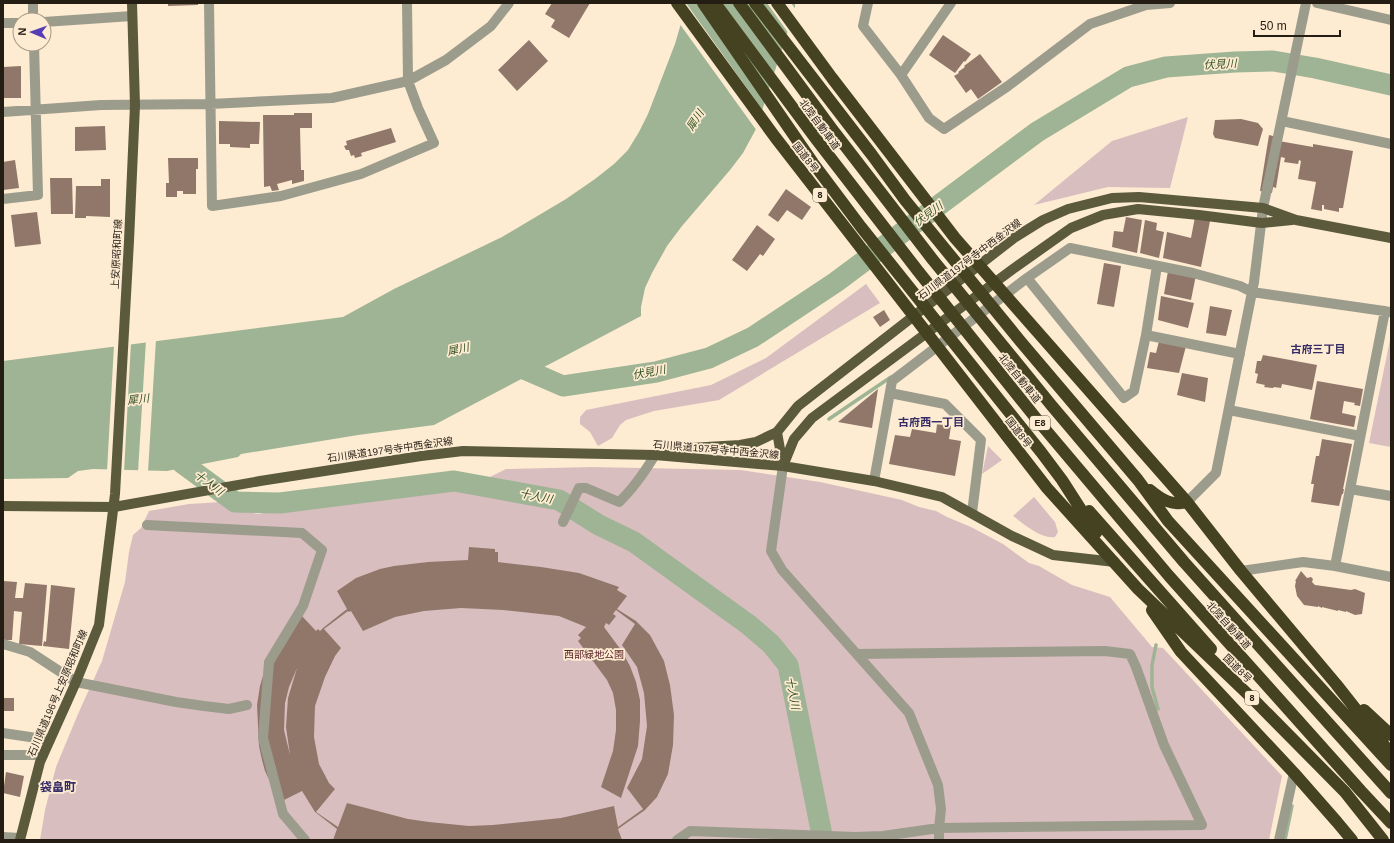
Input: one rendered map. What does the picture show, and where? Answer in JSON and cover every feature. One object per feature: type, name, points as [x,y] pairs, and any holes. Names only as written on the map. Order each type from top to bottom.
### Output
[{"type":"highway","name":"国道8号","points":[[677,3],[775,137],[893,288],[965,384],[1048,488],[1138,589],[1256,702],[1345,792],[1383,840]]},
{"type":"highway","points":[[703,3],[813,163],[861,227],[1062,480],[1334,787],[1347,803],[1371,840]]},
{"type":"highway","name":"北陸自動車道","points":[[715,3],[816,139],[913,265],[1039,422],[1169,576],[1391,823]]},
{"type":"highway","name":"北陸自動車道","points":[[739,3],[832,129],[933,260],[1052,406],[1194,574],[1391,793]]},
{"type":"highway","points":[[755,3],[905,200],[1021,342],[1138,480],[1168,521],[1391,765]]},
{"type":"highway","points":[[777,3],[955,238],[1187,502],[1241,571],[1336,684],[1391,754]]},
{"type":"highway","points":[[1062,480],[1115,562]]},
{"type":"highway","points":[[1138,480],[1160,499],[1180,504],[1187,502]]},
{"type":"highway","points":[[1138,589],[1181,652],[1294,772],[1352,840]]},
{"type":"highway","points":[[1336,684],[1391,735]]},
{"type":"main road","name":"上安原昭和町線","points":[[114,507],[135,105],[132,3]]},
{"type":"main road","name":"石川県道197号寺中西金沢線","points":[[783,466],[777,432],[798,406],[1014,238],[1043,220],[1068,209],[1112,198],[1139,198],[1263,208],[1296,220],[1391,238]]},
{"type":"main road","name":"石川県道197号寺中西金沢線","points":[[783,466],[794,439],[812,418],[1013,269],[1071,228],[1103,215],[1138,209],[1262,223],[1296,220]]},
{"type":"main road","points":[[655,455],[690,448],[740,445],[756,442],[777,432]]},
{"type":"main road","name":"石川県道197号寺中西金沢線","points":[[3,506],[114,507],[260,481],[463,451],[655,455],[783,466],[874,481],[942,497],[1012,536],[1053,555],[1115,562]]},
{"type":"main road","name":"石川県道196号上安原昭和町線","points":[[20,839],[40,762],[76,682],[99,625],[114,507]]},
{"type":"street","points":[[209,3],[212,206],[281,196],[361,174],[434,143],[418,108],[408,81],[407,3]]},
{"type":"street","points":[[3,112],[101,104],[210,104],[332,98],[408,81],[446,60],[491,26],[509,3]]},
{"type":"street","points":[[868,3],[863,26],[901,75],[928,118],[944,130],[1008,86],[1090,24],[1146,4],[1170,3]]},
{"type":"street","points":[[901,75],[951,3]]},
{"type":"street","points":[[1187,502],[1216,473],[1252,292],[1263,208],[1306,3]]},
{"type":"street","points":[[1317,3],[1391,20]]},
{"type":"street","points":[[52,21],[132,16]]},
{"type":"street","points":[[3,199],[38,195],[34,52]]},
{"type":"street","points":[[1282,121],[1391,144]]},
{"type":"street","points":[[874,481],[892,381],[1027,278],[1070,248],[1193,273],[1240,286],[1252,292],[1388,312],[1360,436],[1335,566]]},
{"type":"street","points":[[1027,278],[1124,398],[1134,391],[1146,335],[1157,266]]},
{"type":"street","points":[[1146,335],[1240,354]]},
{"type":"street","points":[[890,393],[945,404],[981,440],[972,513]]},
{"type":"street","points":[[1229,410],[1360,436]]},
{"type":"street","points":[[563,522],[579,488],[586,488],[619,502],[630,492],[640,479],[655,455]]},
{"type":"street","points":[[783,466],[771,551],[782,570],[909,713],[938,785],[941,809],[939,840]]},
{"type":"street","points":[[1350,489],[1391,496]]},
{"type":"street","points":[[147,525],[302,533],[322,550],[303,606],[269,662],[263,738],[283,814],[305,840]]},
{"type":"street","points":[[1241,571],[1303,562],[1335,566],[1391,577]]},
{"type":"street","points":[[3,644],[30,652],[76,682],[197,705],[229,709],[247,704]]},
{"type":"street","points":[[677,840],[690,831],[789,836],[855,837],[882,836],[939,828],[1202,825],[1164,745],[1130,654],[1106,651],[857,654]]},
{"type":"street","points":[[3,733],[50,740]]},
{"type":"street","points":[[3,755],[43,756]]},
{"type":"street","points":[[1279,840],[1294,772]]},
{"type":"street","points":[[3,837],[20,839]]},
{"type":"green space","points":[[1188,117],[1170,188],[1108,187],[1034,205],[1112,141]]},
{"type":"green space","points":[[866,284],[880,303],[719,400],[654,411],[626,420],[620,425],[612,438],[598,446],[590,432],[580,424],[580,417],[586,410],[711,385],[766,358]]},
{"type":"green space","points":[[1391,335],[1391,447],[1369,443]]},
{"type":"green space","points":[[988,446],[1002,460],[982,474]]},
{"type":"green space","name":"西部緑地公園","points":[[591,467],[741,470],[820,482],[902,500],[919,507],[936,511],[971,527],[1003,544],[1029,563],[1039,566],[1072,585],[1110,597],[1152,647],[1163,648],[1282,776],[1269,840],[40,840],[45,810],[56,767],[102,661],[125,582],[133,535],[141,528],[149,511],[189,504],[221,502],[244,511],[258,514],[334,500],[423,490],[466,489],[506,469]]},
{"type":"green space","points":[[1034,497],[1055,522],[1058,532],[1055,537],[1044,536],[1038,533],[1027,527],[1013,516]]},
{"type":"water","name":"犀川","points":[[687,3],[795,3],[795,9],[756,129],[743,153],[667,246],[645,288],[641,307],[641,316],[434,425],[358,435],[241,454],[238,457],[167,471],[93,469],[78,471],[68,478],[3,479],[3,361],[343,317],[394,289],[502,237],[566,199],[595,179],[614,164],[628,150],[648,114],[675,44]]},
{"type":"pier","points":[[685,3],[764,112],[757,131],[679,23]]},
{"type":"pier","points":[[767,3],[791,3],[797,11],[789,34]]},
{"type":"pier","points":[[156,339],[148,472],[138,472],[146,340]]},
{"type":"pier","points":[[131,342],[124,472],[107,471],[114,345]]},
{"type":"building","points":[[168,3],[198,3],[198,5],[168,6]]},
{"type":"building","points":[[552,3],[590,3],[569,38],[551,27],[555,20],[545,14]]},
{"type":"building","points":[[943,35],[971,54],[955,73],[929,55]]},
{"type":"building","points":[[529,40],[548,61],[517,91],[498,70]]},
{"type":"building","points":[[980,54],[1002,82],[978,99],[971,89],[966,93],[954,76]]},
{"type":"building","points":[[21,66],[21,98],[3,98],[3,67]]},
{"type":"building","points":[[294,113],[312,113],[312,128],[300,128],[301,170],[304,170],[304,181],[292,184],[292,180],[277,184],[279,190],[272,191],[270,186],[264,187],[263,115],[294,115]]},
{"type":"building","points":[[1241,119],[1258,123],[1263,129],[1258,146],[1215,138],[1213,134],[1215,120]]},
{"type":"building","points":[[219,121],[260,122],[259,144],[250,144],[250,148],[230,147],[230,144],[219,144]]},
{"type":"building","points":[[105,126],[106,150],[75,151],[75,127]]},
{"type":"building","points":[[391,128],[396,142],[361,153],[362,156],[355,158],[354,155],[351,156],[349,150],[346,150],[344,146],[347,145],[346,141]]},
{"type":"building","points":[[1269,135],[1273,136],[1273,140],[1313,147],[1313,144],[1353,151],[1343,208],[1339,208],[1339,212],[1324,209],[1324,205],[1322,205],[1322,211],[1311,209],[1316,182],[1298,179],[1301,161],[1299,160],[1298,164],[1284,162],[1285,158],[1281,157],[1276,188],[1273,187],[1272,193],[1260,191]]},
{"type":"building","points":[[168,158],[198,158],[198,169],[196,169],[196,194],[183,194],[183,191],[177,191],[177,197],[166,197],[166,183],[169,183]]},
{"type":"building","points":[[15,160],[19,188],[3,190],[3,162]]},
{"type":"building","points":[[50,178],[72,178],[73,214],[51,214]]},
{"type":"building","points":[[101,179],[110,179],[110,217],[86,216],[86,218],[75,218],[76,186],[101,186]]},
{"type":"building","points":[[786,189],[811,207],[802,220],[787,210],[778,222],[768,215]]},
{"type":"building","points":[[37,212],[41,244],[15,247],[11,215]]},
{"type":"building","points":[[1126,217],[1142,220],[1137,253],[1112,247],[1114,231],[1123,232]]},
{"type":"building","points":[[1195,217],[1210,221],[1201,267],[1163,258],[1167,232],[1191,238]]},
{"type":"building","points":[[1145,220],[1157,223],[1156,230],[1164,232],[1159,258],[1140,253]]},
{"type":"building","points":[[757,225],[775,239],[763,256],[760,254],[747,271],[732,260]]},
{"type":"building","points":[[1104,263],[1121,266],[1114,307],[1097,304]]},
{"type":"building","points":[[1168,271],[1196,275],[1191,300],[1164,294]]},
{"type":"building","points":[[1161,296],[1194,303],[1188,328],[1158,320]]},
{"type":"building","points":[[1210,306],[1232,310],[1226,336],[1206,333]]},
{"type":"building","points":[[884,310],[890,320],[880,327],[873,317]]},
{"type":"building","points":[[1159,341],[1186,346],[1179,373],[1147,368],[1150,352],[1156,353]]},
{"type":"building","points":[[1263,355],[1317,365],[1312,390],[1282,384],[1281,388],[1264,387],[1265,385],[1256,383],[1258,374],[1255,373],[1257,361],[1261,361]]},
{"type":"building","points":[[1182,373],[1208,378],[1205,402],[1177,395]]},
{"type":"building","points":[[1317,381],[1363,389],[1360,406],[1354,405],[1355,403],[1344,401],[1342,413],[1356,416],[1354,427],[1310,419]]},
{"type":"building","points":[[878,389],[872,428],[838,422]]},
{"type":"building","points":[[937,424],[951,426],[949,439],[961,441],[955,476],[889,464],[895,435],[910,437],[912,429],[936,433]]},
{"type":"building","points":[[1322,439],[1352,444],[1343,494],[1339,506],[1311,502],[1314,484],[1311,484],[1316,456],[1319,456]]},
{"type":"building","points":[[469,547],[495,549],[495,552],[498,552],[498,562],[579,573],[619,587],[617,590],[627,596],[617,609],[636,621],[650,635],[664,661],[670,685],[674,715],[673,745],[668,774],[657,797],[645,810],[618,829],[622,840],[333,840],[337,829],[315,812],[302,791],[280,802],[265,771],[262,760],[259,746],[257,705],[260,686],[266,666],[302,616],[316,631],[318,629],[320,631],[347,609],[337,591],[356,578],[380,569],[394,566],[428,562],[468,560]],"holes":[[[461,608],[503,610],[559,616],[586,627],[578,635],[581,638],[578,641],[607,680],[613,693],[616,710],[616,730],[613,751],[601,787],[621,798],[638,746],[640,700],[636,682],[630,666],[621,650],[604,627],[606,623],[609,625],[616,616],[613,614],[616,610],[635,624],[622,645],[637,667],[644,693],[647,726],[642,759],[627,788],[643,809],[618,827],[614,806],[561,818],[469,826],[408,819],[347,803],[338,827],[316,812],[335,789],[329,783],[319,764],[314,737],[315,706],[325,677],[335,656],[341,648],[324,629],[348,611],[351,611],[363,631],[395,617],[424,611]],[[297,668],[288,698],[286,727],[290,755],[284,730],[285,703],[289,687]]]},
{"type":"building","points":[[1301,571],[1307,578],[1311,577],[1313,579],[1312,582],[1315,585],[1351,590],[1355,589],[1365,593],[1362,614],[1355,615],[1346,611],[1304,605],[1297,596],[1295,586],[1295,581]]},
{"type":"building","points":[[3,581],[17,582],[15,598],[23,598],[25,583],[47,585],[42,646],[19,644],[22,612],[14,611],[12,640],[3,640]]},
{"type":"building","points":[[51,585],[75,588],[69,649],[43,646],[44,641],[46,642]]},
{"type":"building","points":[[3,698],[14,698],[14,711],[3,711]]},
{"type":"building","points":[[6,772],[24,776],[20,797],[3,793]]},
{"type":"waterway","name":"伏見川","points":[[508,362],[563,386],[656,372],[709,358],[753,337],[836,282],[1037,132],[1128,77],[1166,67],[1273,61],[1315,68],[1391,85]]},
{"type":"waterway","points":[[829,419],[891,377]]},
{"type":"waterway","name":"十人川","points":[[180,442],[182,463],[235,502],[280,503],[454,481],[559,500],[599,525],[634,542],[749,625],[771,644],[788,665],[823,840]]},
{"type":"waterway","points":[[1156,645],[1152,665],[1152,687],[1158,709]]},
{"type":"waterway","points":[[1285,840],[1292,806]]},
{"type":"district","name":"古府三丁目","points":[[1318,349]]},
{"type":"district","name":"古府西一丁目","points":[[931,422]]},
{"type":"district","name":"袋畠町","points":[[58,787]]}]
